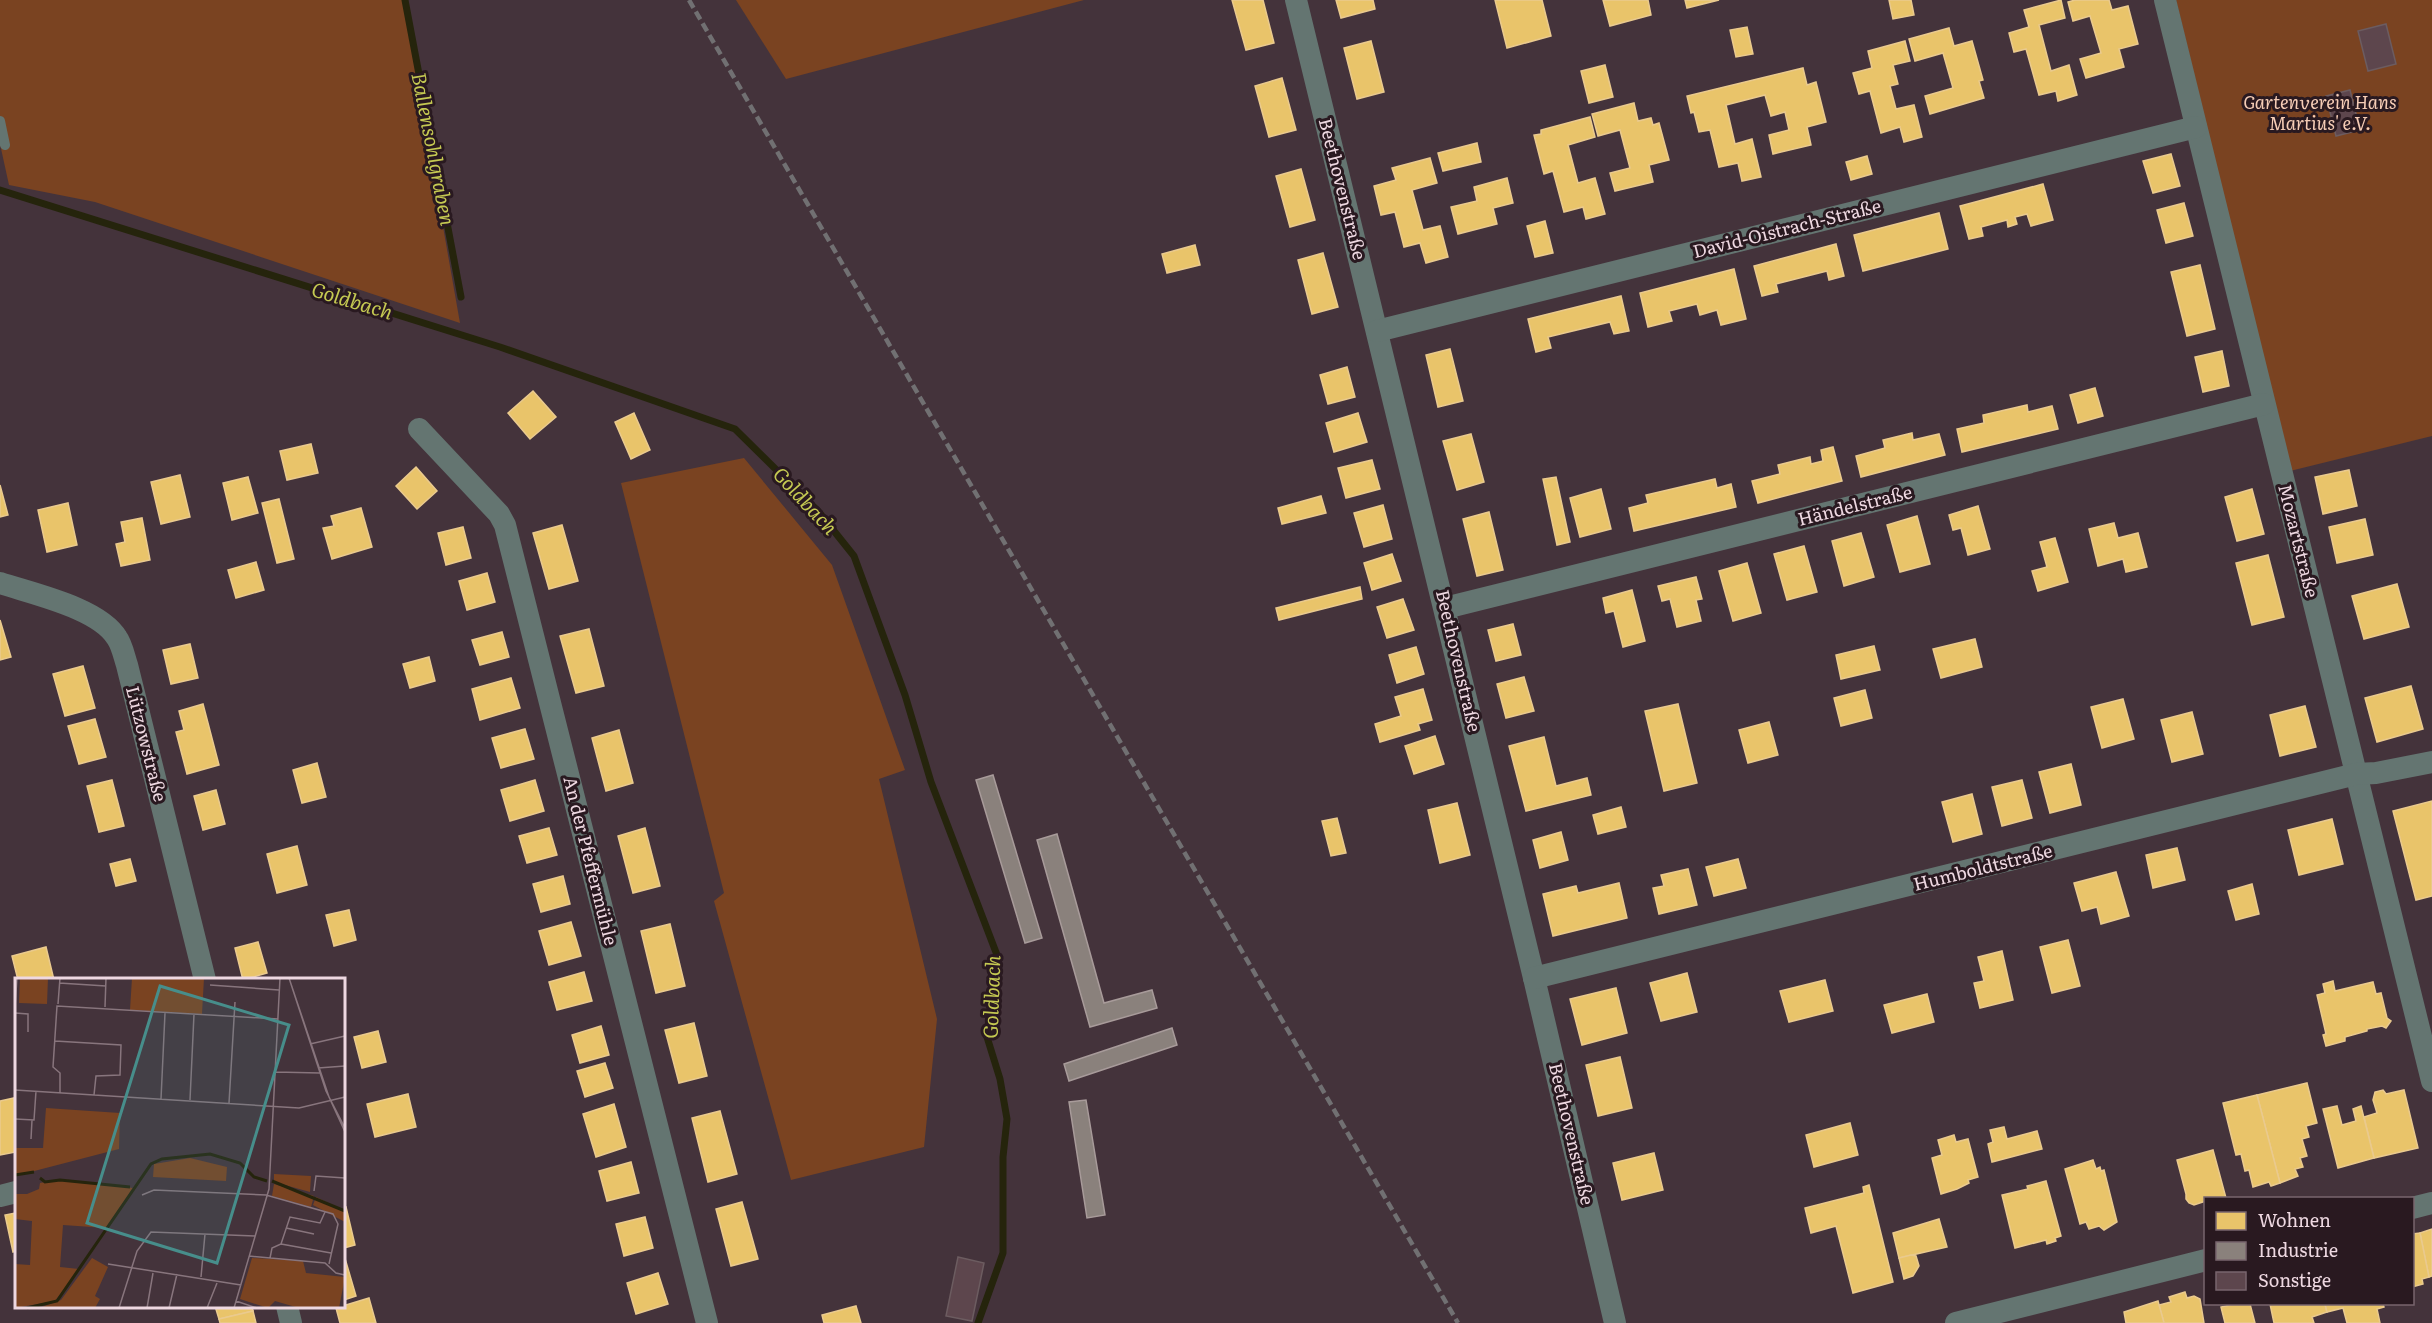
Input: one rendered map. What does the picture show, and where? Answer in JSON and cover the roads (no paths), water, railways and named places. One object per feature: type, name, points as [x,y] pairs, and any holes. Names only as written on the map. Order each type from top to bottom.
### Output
[{"type":"street","name":"Beethovenstraße","points":[[1296,0],[1445,608],[1615,1323]]},
{"type":"street","name":"Mozartstraße","points":[[2165,0],[2432,1081]]},
{"type":"street","name":"David-Oistrach-Straße","points":[[1377,331],[2196,127]]},
{"type":"street","name":"Händelstraße","points":[[1445,608],[2264,404]]},
{"type":"street","name":"An der Pfeffermühle","points":[[419,429],[499,514],[505,525],[707,1323]]},
{"type":"street","name":"Lützowstraße","points":[[0,583],[83,612],[104,623],[118,638],[127,665],[205,978]]},
{"type":"street","name":"Humboldtstraße","points":[[1534,978],[2356,774],[2376,773],[2432,762]]},
{"type":"street","points":[[0,1196],[15,1192]]},
{"type":"street","points":[[2414,1208],[2432,1203]]},
{"type":"street","points":[[1957,1323],[2204,1260]]},
{"type":"street","points":[[287,1308],[291,1323]]},
{"type":"lane","points":[[0,121],[5,145]]},
{"type":"waterway","name":"Ballensohlgraben","points":[[405,0],[461,297]]},
{"type":"waterway","name":"Goldbach","points":[[0,190],[500,347],[735,429],[818,511],[854,556],[905,695],[931,782],[997,955],[987,1037],[1000,1079],[1007,1119],[1003,1157],[1003,1253],[978,1323]]},
{"type":"railway","points":[[689,0],[1458,1323]]},
{"type":"park label","name":"Gartenverein Hans Martius' e.V.","points":[[2320,113]]}]
